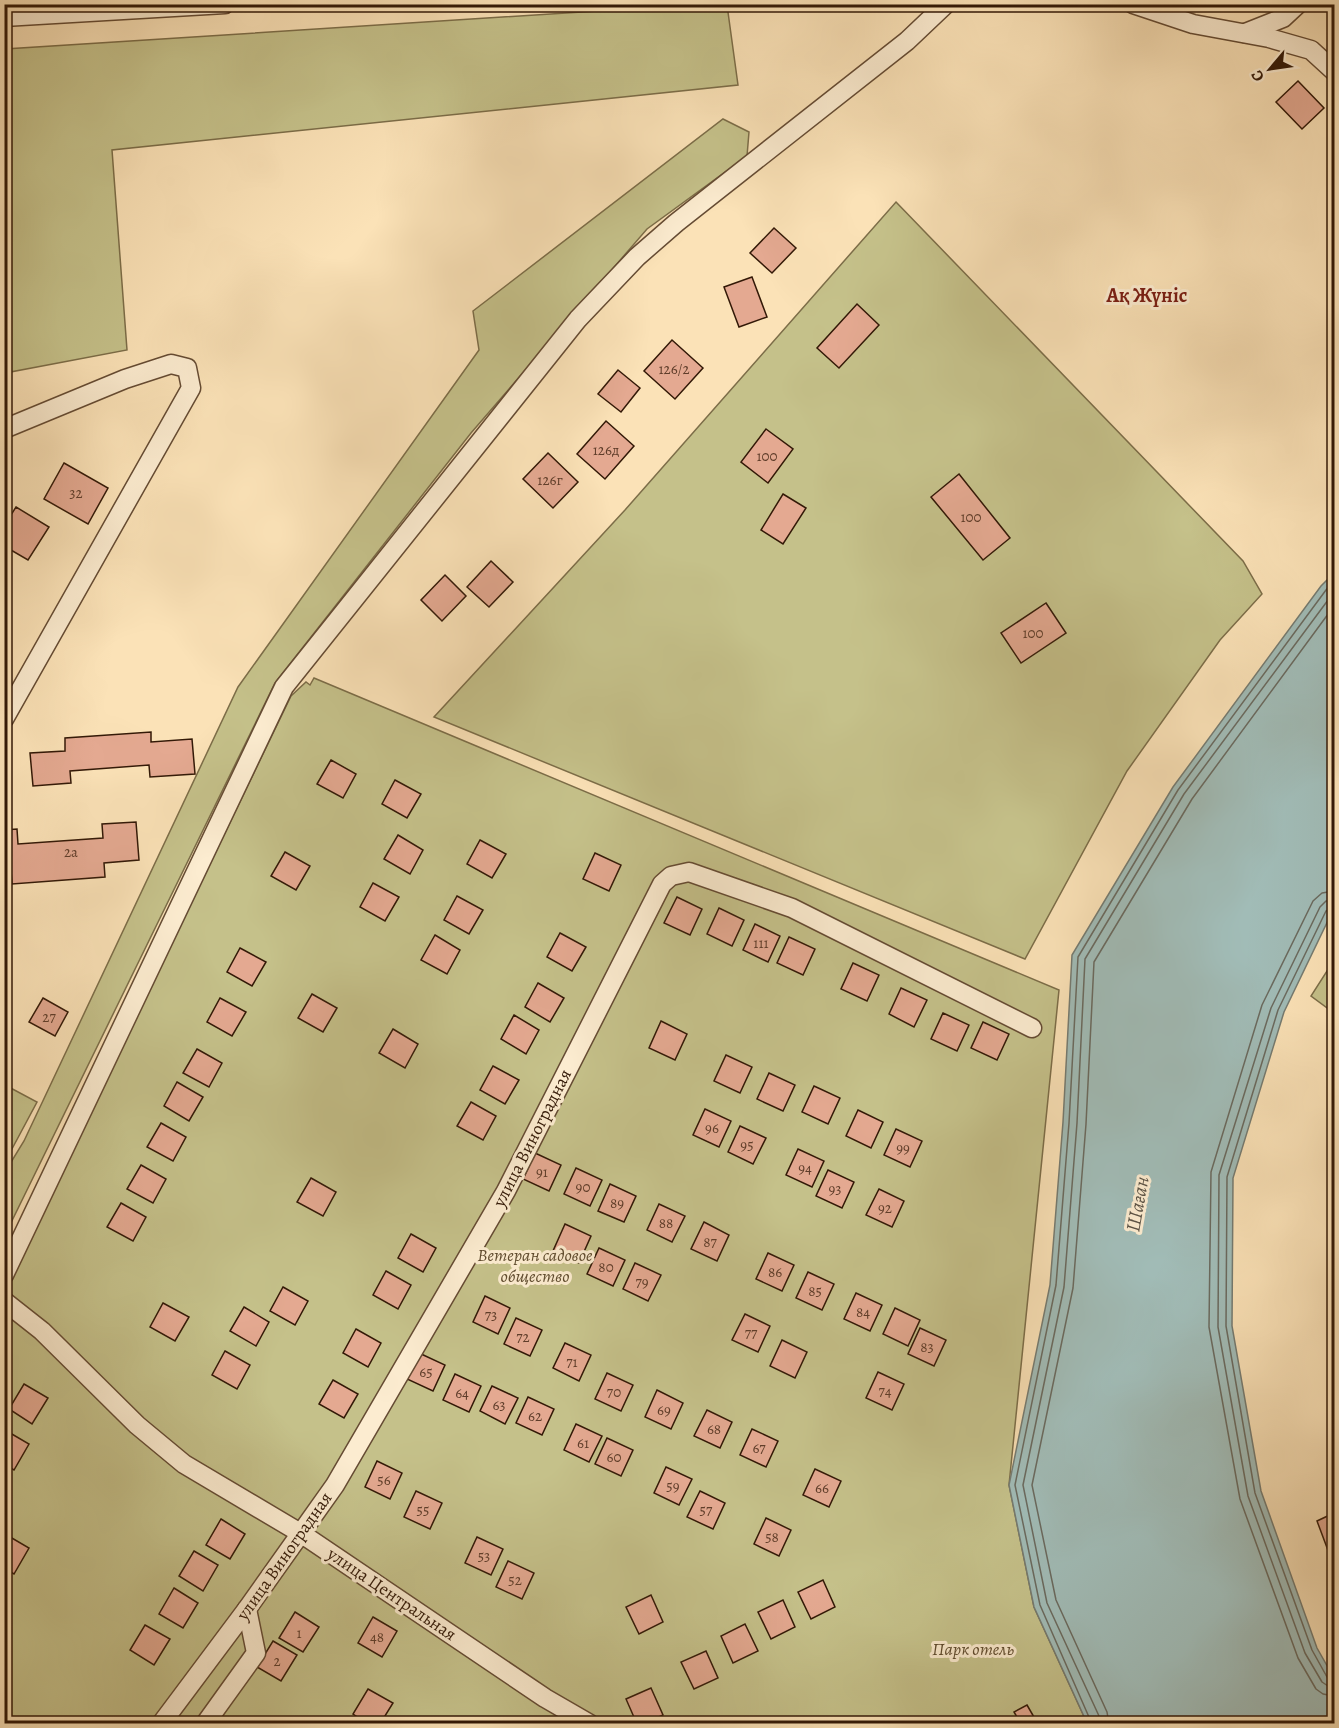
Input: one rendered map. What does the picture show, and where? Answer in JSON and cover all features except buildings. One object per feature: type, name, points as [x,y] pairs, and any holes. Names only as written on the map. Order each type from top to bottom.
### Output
[{"type":"street","points":[[4,17],[225,4]]},
{"type":"street","points":[[5,1273],[284,687],[578,319],[637,257],[685,216],[907,41],[946,4]]},
{"type":"street","points":[[1133,4],[1193,24],[1311,50],[1335,71]]},
{"type":"street","points":[[1244,34],[1283,18],[1298,4]]},
{"type":"street","points":[[4,429],[125,379],[171,364],[187,368],[191,388],[4,719]]},
{"type":"street","name":"улица Виноградная","points":[[161,1724],[302,1534],[334,1485],[506,1191],[662,884],[671,876],[689,872],[792,908],[1032,1028]]},
{"type":"street","name":"улица Центральная","points":[[4,1301],[42,1331],[137,1425],[184,1464],[302,1534],[545,1698],[590,1724]]},
{"type":"street","points":[[205,1724],[256,1653],[247,1609]]},
{"type":"green space","points":[[691,5],[727,5],[738,85],[112,150],[127,350],[5,373],[5,49]]},
{"type":"green space","points":[[723,119],[749,132],[747,156],[647,229],[471,433],[275,683],[5,1235],[5,1172],[24,1141],[238,687],[479,350],[473,311]]},
{"type":"green space","points":[[896,202],[1243,561],[1262,594],[1220,640],[1127,771],[1025,959],[434,717],[625,510]]},
{"type":"green space","name":"Ветеран садовое общество","points":[[314,678],[1059,990],[1009,1485],[1034,1607],[1087,1723],[5,1723],[4,1290],[291,696],[306,682],[310,685]]},
{"type":"green space","points":[[1334,960],[1334,1013],[1311,996]]},
{"type":"green space","points":[[5,1085],[37,1102],[5,1162]]},
{"type":"water","name":"Шаған","points":[[1334,573],[1334,908],[1284,1012],[1233,1178],[1232,1326],[1261,1491],[1317,1648],[1334,1678],[1334,1723],[1087,1723],[1034,1607],[1009,1485],[1050,1285],[1063,1122],[1072,955],[1173,787],[1321,586]]},
{"type":"district","name":"Ақ Жүніс","points":[[1147,295]]},
{"type":"park label","name":"Парк отель","points":[[973,1649]]}]
